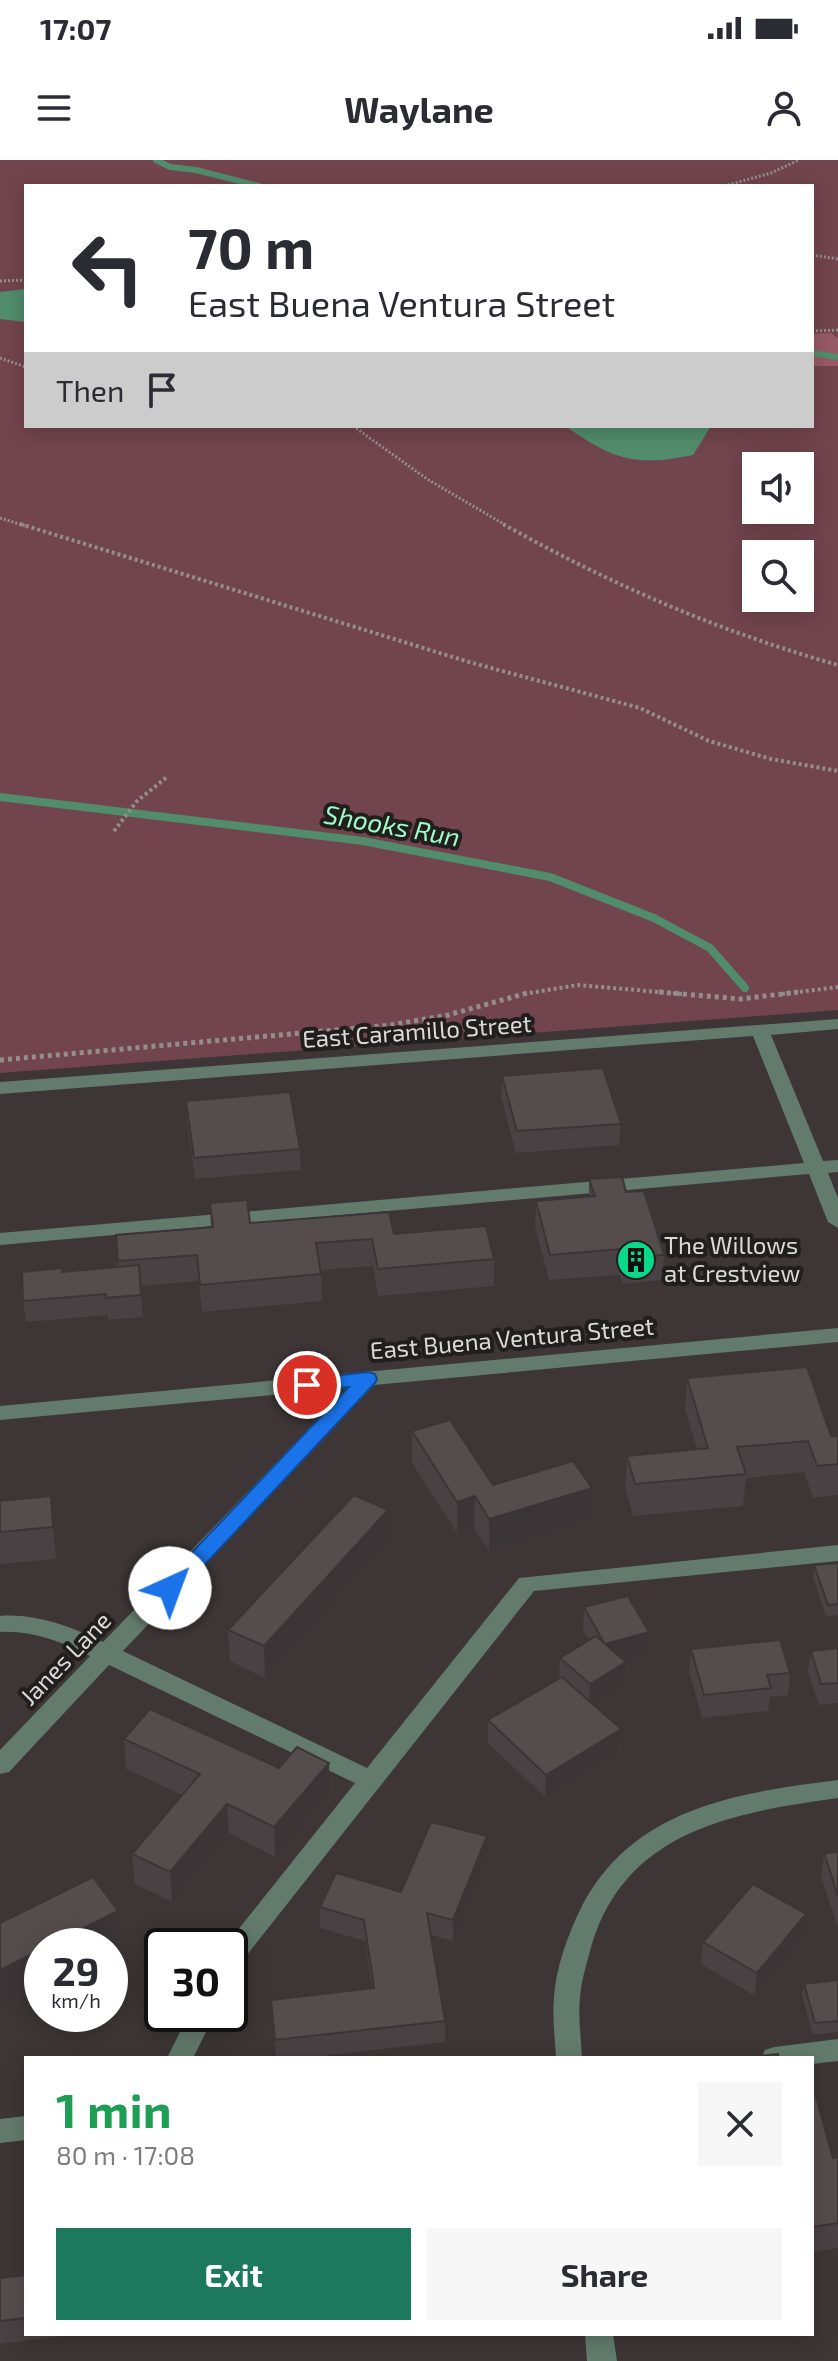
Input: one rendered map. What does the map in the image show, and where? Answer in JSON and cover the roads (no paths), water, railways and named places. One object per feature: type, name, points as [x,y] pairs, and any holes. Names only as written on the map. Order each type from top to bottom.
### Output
[{"type":"street","name":"East Caramillo Street","points":[[0,1088],[838,1024]]},
{"type":"street","points":[[760,1030],[838,1222]]},
{"type":"street","points":[[0,1239],[838,1166]]},
{"type":"street","name":"East Buena Ventura Street","points":[[0,1413],[838,1335]]},
{"type":"street","name":"Janes Lane","points":[[0,1765],[368,1379]]},
{"type":"street","points":[[248,1935],[527,1584],[838,1553]]},
{"type":"street","points":[[0,1624],[57,1631],[370,1780]]},
{"type":"street","points":[[569,2056],[567,1988],[576,1950],[589,1917],[606,1887],[633,1855],[665,1832],[704,1813],[744,1802],[838,1789]]},
{"type":"street","points":[[181,2056],[193,2032]]},
{"type":"street","points":[[790,2056],[838,2050]]},
{"type":"street","points":[[0,2131],[24,2128]]},
{"type":"street","points":[[599,2336],[602,2361]]},
{"type":"waterway","name":"Shooks Run","points":[[156,160],[170,167],[251,184]]},
{"type":"waterway","name":"Shooks Run","points":[[814,353],[838,357]]},
{"type":"waterway","name":"Shooks Run","points":[[0,797],[363,841],[550,877],[654,918],[710,948],[745,988]]},
{"type":"place","name":"The Willows at Crestview","points":[[636,1260]]}]
